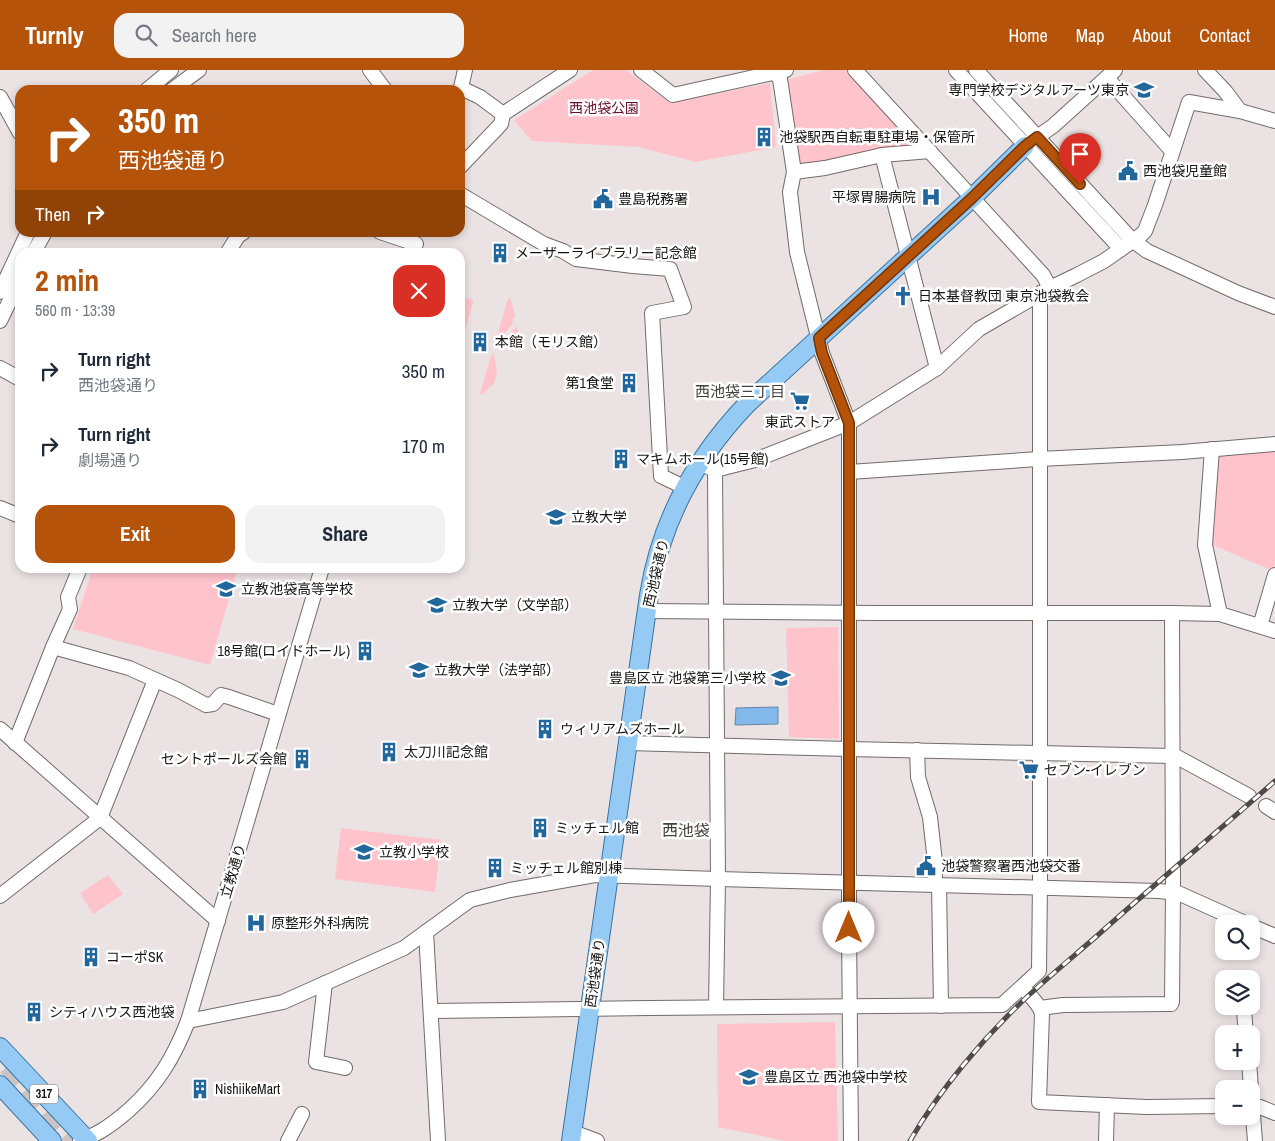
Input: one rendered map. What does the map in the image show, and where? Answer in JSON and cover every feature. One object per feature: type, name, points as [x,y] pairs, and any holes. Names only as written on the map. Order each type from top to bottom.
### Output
[{"type":"main road","name":"西池袋通り","points":[[572,1136],[646,611],[653,571],[660,548],[684,487],[707,466],[729,422],[748,403],[972,198],[1031,141]]},
{"type":"main road","name":"317","points":[[0,1047],[84,1140]]},
{"type":"main road","name":"317","points":[[0,1084],[52,1141]]},
{"type":"main road","points":[[20,1107],[40,1091]]},
{"type":"street","points":[[153,85],[170,70],[178,85]]},
{"type":"street","points":[[182,85],[199,70]]},
{"type":"street","points":[[465,162],[501,124],[503,114],[570,70]]},
{"type":"street","points":[[641,70],[673,95],[778,71],[794,172],[790,192],[795,240],[822,353],[849,423],[851,1141]]},
{"type":"street","points":[[431,1011],[1002,1005],[1039,972],[1039,459],[1045,290],[1043,275],[855,70]]},
{"type":"street","points":[[956,70],[1132,240],[1147,251],[1275,308]]},
{"type":"street","points":[[976,70],[1031,141],[1120,249]]},
{"type":"street","points":[[1205,70],[1225,91],[1240,111]]},
{"type":"street","points":[[462,85],[464,71]]},
{"type":"street","points":[[377,73],[383,85]]},
{"type":"street","points":[[1031,141],[1053,126],[1111,73],[1172,151]]},
{"type":"street","points":[[465,91],[480,97],[503,114]]},
{"type":"street","points":[[0,96],[15,123]]},
{"type":"street","points":[[716,1007],[718,879],[716,611],[707,466],[755,460],[849,423],[937,368],[979,329],[1045,290],[1104,261],[1141,235],[1145,230],[1155,204],[1189,102],[1240,111],[1275,121]]},
{"type":"street","points":[[794,172],[825,168],[882,155],[930,151]]},
{"type":"street","points":[[882,155],[937,368]]},
{"type":"street","points":[[465,197],[544,244],[563,251],[576,259],[670,269],[684,307],[652,313],[660,476],[684,487]]},
{"type":"street","points":[[230,248],[237,237]]},
{"type":"street","points":[[396,237],[416,243]]},
{"type":"street","points":[[0,321],[15,279]]},
{"type":"street","points":[[0,368],[15,376]]},
{"type":"street","points":[[849,472],[1275,444]]},
{"type":"street","points":[[1212,449],[1205,545],[1220,614]]},
{"type":"street","points":[[0,508],[15,514]]},
{"type":"street","points":[[15,743],[70,609],[68,597],[78,573]]},
{"type":"street","name":"立教通り","points":[[84,1140],[122,1116],[148,1092],[164,1071],[177,1048],[188,1021],[320,573]]},
{"type":"street","points":[[1260,626],[1275,575]]},
{"type":"street","points":[[646,611],[1220,614],[1275,631]]},
{"type":"street","points":[[1040,1008],[1063,1005],[1171,1004],[1173,892],[1172,613]]},
{"type":"street","points":[[54,647],[129,668],[206,705],[213,704],[221,695],[278,714]]},
{"type":"street","points":[[0,896],[100,818],[155,680]]},
{"type":"street","points":[[0,729],[218,921]]},
{"type":"street","points":[[628,743],[1172,756],[1248,796]]},
{"type":"street","points":[[917,750],[918,777],[930,817],[935,862],[941,1006]]},
{"type":"street","points":[[188,1021],[283,1002],[404,948],[470,900],[518,888],[595,874],[1173,892],[1226,915]]},
{"type":"street","points":[[1260,930],[1275,936]]},
{"type":"street","points":[[426,932],[438,1141]]},
{"type":"street","points":[[326,983],[316,1062],[345,1068]]},
{"type":"street","points":[[1022,987],[1042,1013],[1038,1102],[1146,1107],[1215,1106]]},
{"type":"street","points":[[1106,1141],[1107,1105]]},
{"type":"street","points":[[1260,1107],[1275,1113]]},
{"type":"street","points":[[288,1141],[302,1114]]},
{"type":"street","points":[[1254,1125],[1255,1141]]},
{"type":"street","points":[[572,1136],[597,1141]]},
{"type":"green space","name":"西池袋公園","points":[[593,70],[626,70],[670,103],[770,83],[776,147],[696,162],[638,147],[532,141],[514,120]]},
{"type":"green space","points":[[823,70],[846,70],[914,145],[908,149],[800,168],[785,80]]},
{"type":"green space","points":[[465,298],[474,300],[465,331]]},
{"type":"green space","points":[[508,298],[511,299],[515,316],[512,325],[498,340],[497,337]]},
{"type":"green space","points":[[516,327],[520,340],[518,349],[501,345],[501,343]]},
{"type":"green space","points":[[494,353],[497,373],[494,384],[482,395],[480,393],[491,356]]},
{"type":"green space","points":[[1275,448],[1275,563],[1273,571],[1210,544],[1216,452]]},
{"type":"green space","points":[[91,573],[237,573],[210,665],[73,629]]},
{"type":"green space","points":[[838,627],[839,739],[789,737],[786,628]]},
{"type":"green space","points":[[341,828],[441,840],[435,892],[335,879]]},
{"type":"green space","points":[[108,875],[123,894],[93,914],[80,893]]},
{"type":"green space","points":[[835,1022],[838,1141],[785,1141],[718,1127],[717,1024]]},
{"type":"water","points":[[778,707],[778,724],[735,725],[736,708]]},
{"type":"tunnel","points":[[8,1066],[72,1141]]},
{"type":"railway","points":[[910,1141],[935,1102],[964,1064],[1029,995],[1275,781]]},
{"type":"place","name":"専門学校デジタルアーツ東京","points":[[1144,90]]},
{"type":"place","name":"池袋駅西自転車駐車場・保管所","points":[[764,137]]},
{"type":"place","name":"西池袋児童館","points":[[1128,171]]},
{"type":"place","name":"平塚胃腸病院","points":[[931,197]]},
{"type":"place","name":"豊島税務署","points":[[603,199]]},
{"type":"place","name":"メーザーライブラリー記念館","points":[[500,253]]},
{"type":"place","name":"日本基督教団 東京池袋教会","points":[[903,296]]},
{"type":"place","name":"本館（モリス館）","points":[[480,342]]},
{"type":"place","name":"第1食堂","points":[[629,383]]},
{"type":"place","name":"東武ストア","points":[[800,401]]},
{"type":"place","name":"マキムホール(15号館)","points":[[621,459]]},
{"type":"place","name":"立教大学","points":[[556,517]]},
{"type":"place","name":"立教池袋高等学校","points":[[226,589]]},
{"type":"place","name":"立教大学（文学部）","points":[[437,605]]},
{"type":"place","name":"18号館(ロイドホール)","points":[[365,651]]},
{"type":"place","name":"立教大学（法学部）","points":[[419,670]]},
{"type":"place","name":"豊島区立 池袋第三小学校","points":[[781,678]]},
{"type":"place","name":"ウィリアムズホール","points":[[545,729]]},
{"type":"place","name":"太刀川記念館","points":[[389,752]]},
{"type":"place","name":"セントポールズ会館","points":[[302,759]]},
{"type":"place","name":"セブン-イレブン","points":[[1029,770]]},
{"type":"place","name":"ミッチェル館","points":[[540,828]]},
{"type":"place","name":"立教小学校","points":[[364,852]]},
{"type":"place","name":"池袋警察署西池袋交番","points":[[926,866]]},
{"type":"place","name":"ミッチェル館別棟","points":[[495,868]]},
{"type":"place","name":"原整形外科病院","points":[[256,923]]},
{"type":"place","name":"コーポSK","points":[[91,957]]},
{"type":"place","name":"シティハウス西池袋","points":[[34,1012]]},
{"type":"place","name":"豊島区立 西池袋中学校","points":[[749,1077]]},
{"type":"place","name":"NishiikeMart","points":[[200,1089]]},
{"type":"district","name":"西池袋三丁目","points":[[740,391]]},
{"type":"district","name":"西池袋","points":[[686,830]]},
{"type":"route","points":[[849,928],[849,423],[822,353],[819,338],[972,198],[1025,146],[1037,137],[1080,184]]}]
